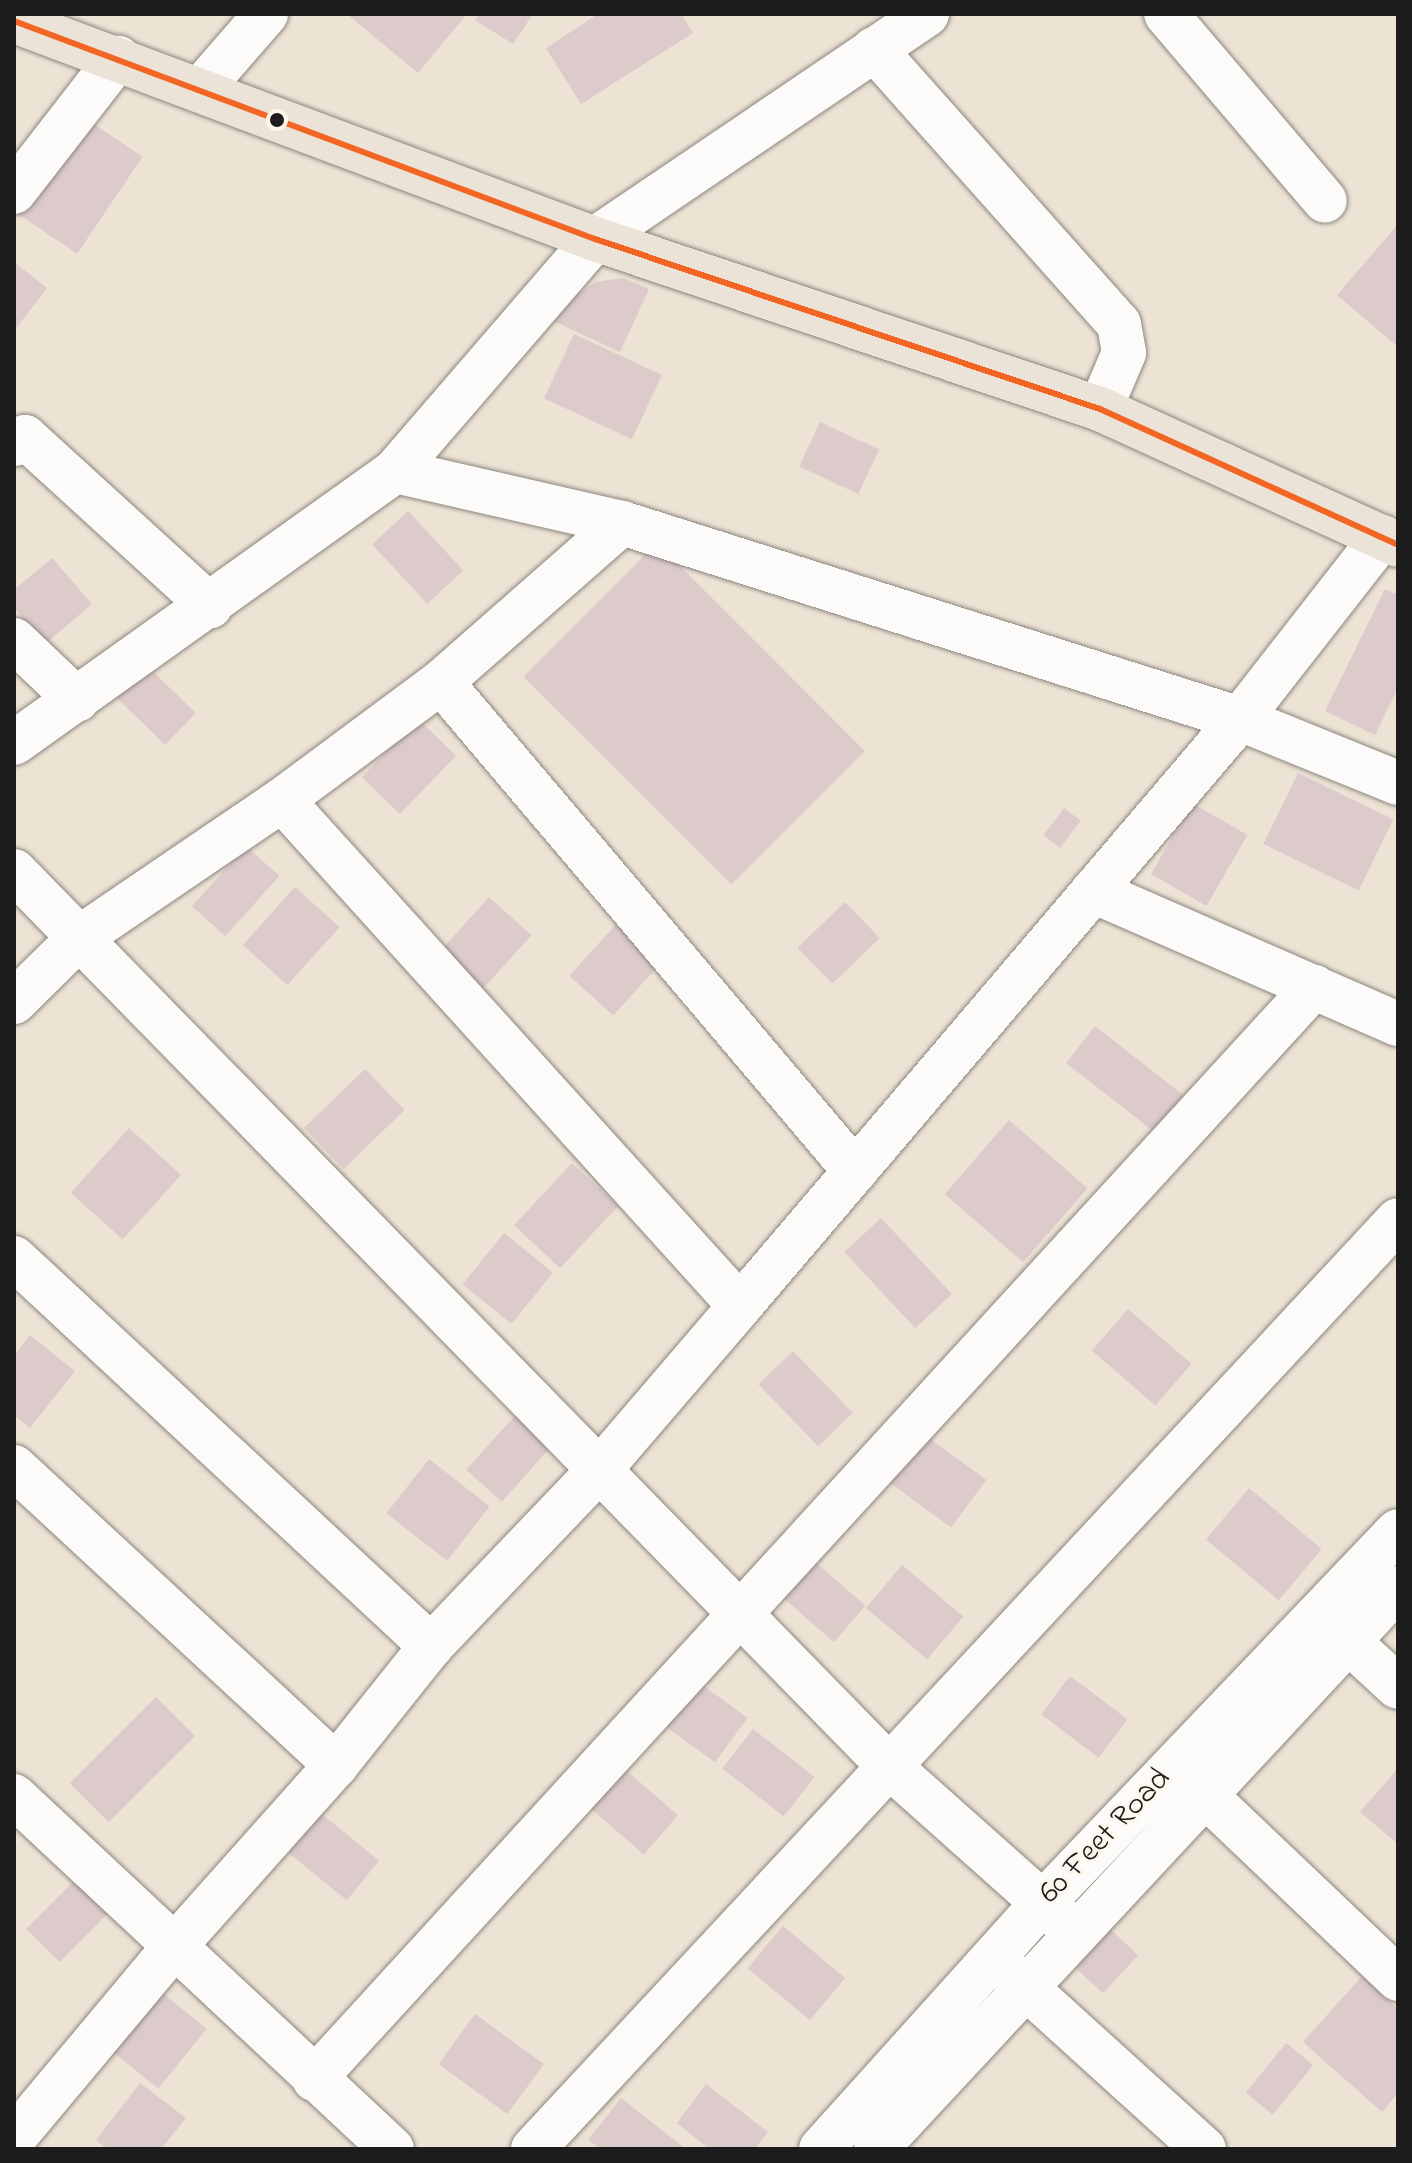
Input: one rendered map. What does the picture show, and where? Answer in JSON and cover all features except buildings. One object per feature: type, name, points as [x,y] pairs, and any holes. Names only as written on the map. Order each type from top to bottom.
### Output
[{"type":"main road","points":[[14,21],[595,239],[1100,409],[1390,541]]},
{"type":"street","points":[[200,90],[266,14]]},
{"type":"street","points":[[14,743],[395,471],[595,239],[927,14]]},
{"type":"street","points":[[1166,14],[1325,201]]},
{"type":"street","points":[[874,49],[1119,324],[1124,353],[1100,409]]},
{"type":"street","points":[[14,192],[118,58]]},
{"type":"street","points":[[14,444],[25,437],[210,606]]},
{"type":"street","points":[[395,471],[622,523],[1240,719],[1398,783]]},
{"type":"street","points":[[14,1002],[79,938],[282,800],[441,682],[622,523]]},
{"type":"street","points":[[24,2133],[173,1948],[336,1765],[431,1646],[602,1467],[1390,541]]},
{"type":"street","points":[[14,640],[77,700]]},
{"type":"street","points":[[441,682],[855,1171]]},
{"type":"street","points":[[282,800],[740,1306]]},
{"type":"street","points":[[14,871],[602,1467],[889,1766],[1040,1906],[1074,1931]]},
{"type":"street","points":[[1093,891],[1398,1024]]},
{"type":"street","points":[[314,2079],[740,1610],[1314,987]]},
{"type":"street","points":[[533,2149],[1398,1220]]},
{"type":"street","points":[[14,1258],[431,1646]]},
{"type":"street","points":[[14,1467],[336,1765]]},
{"type":"street","name":"60 Feet Road","points":[[876,2149],[1008,1972],[1040,1906],[1398,1531]]},
{"type":"street","name":"60 Feet Road","points":[[821,2149],[1008,1972],[1074,1931],[1398,1588]]},
{"type":"street","points":[[1347,1640],[1398,1687]]},
{"type":"street","points":[[1205,1795],[1398,1979]]},
{"type":"street","points":[[14,1796],[173,1948],[392,2149]]},
{"type":"street","points":[[1008,1972],[1204,2149]]},
{"type":"transit line","points":[[14,21],[595,239],[1100,409],[1398,545]]}]
